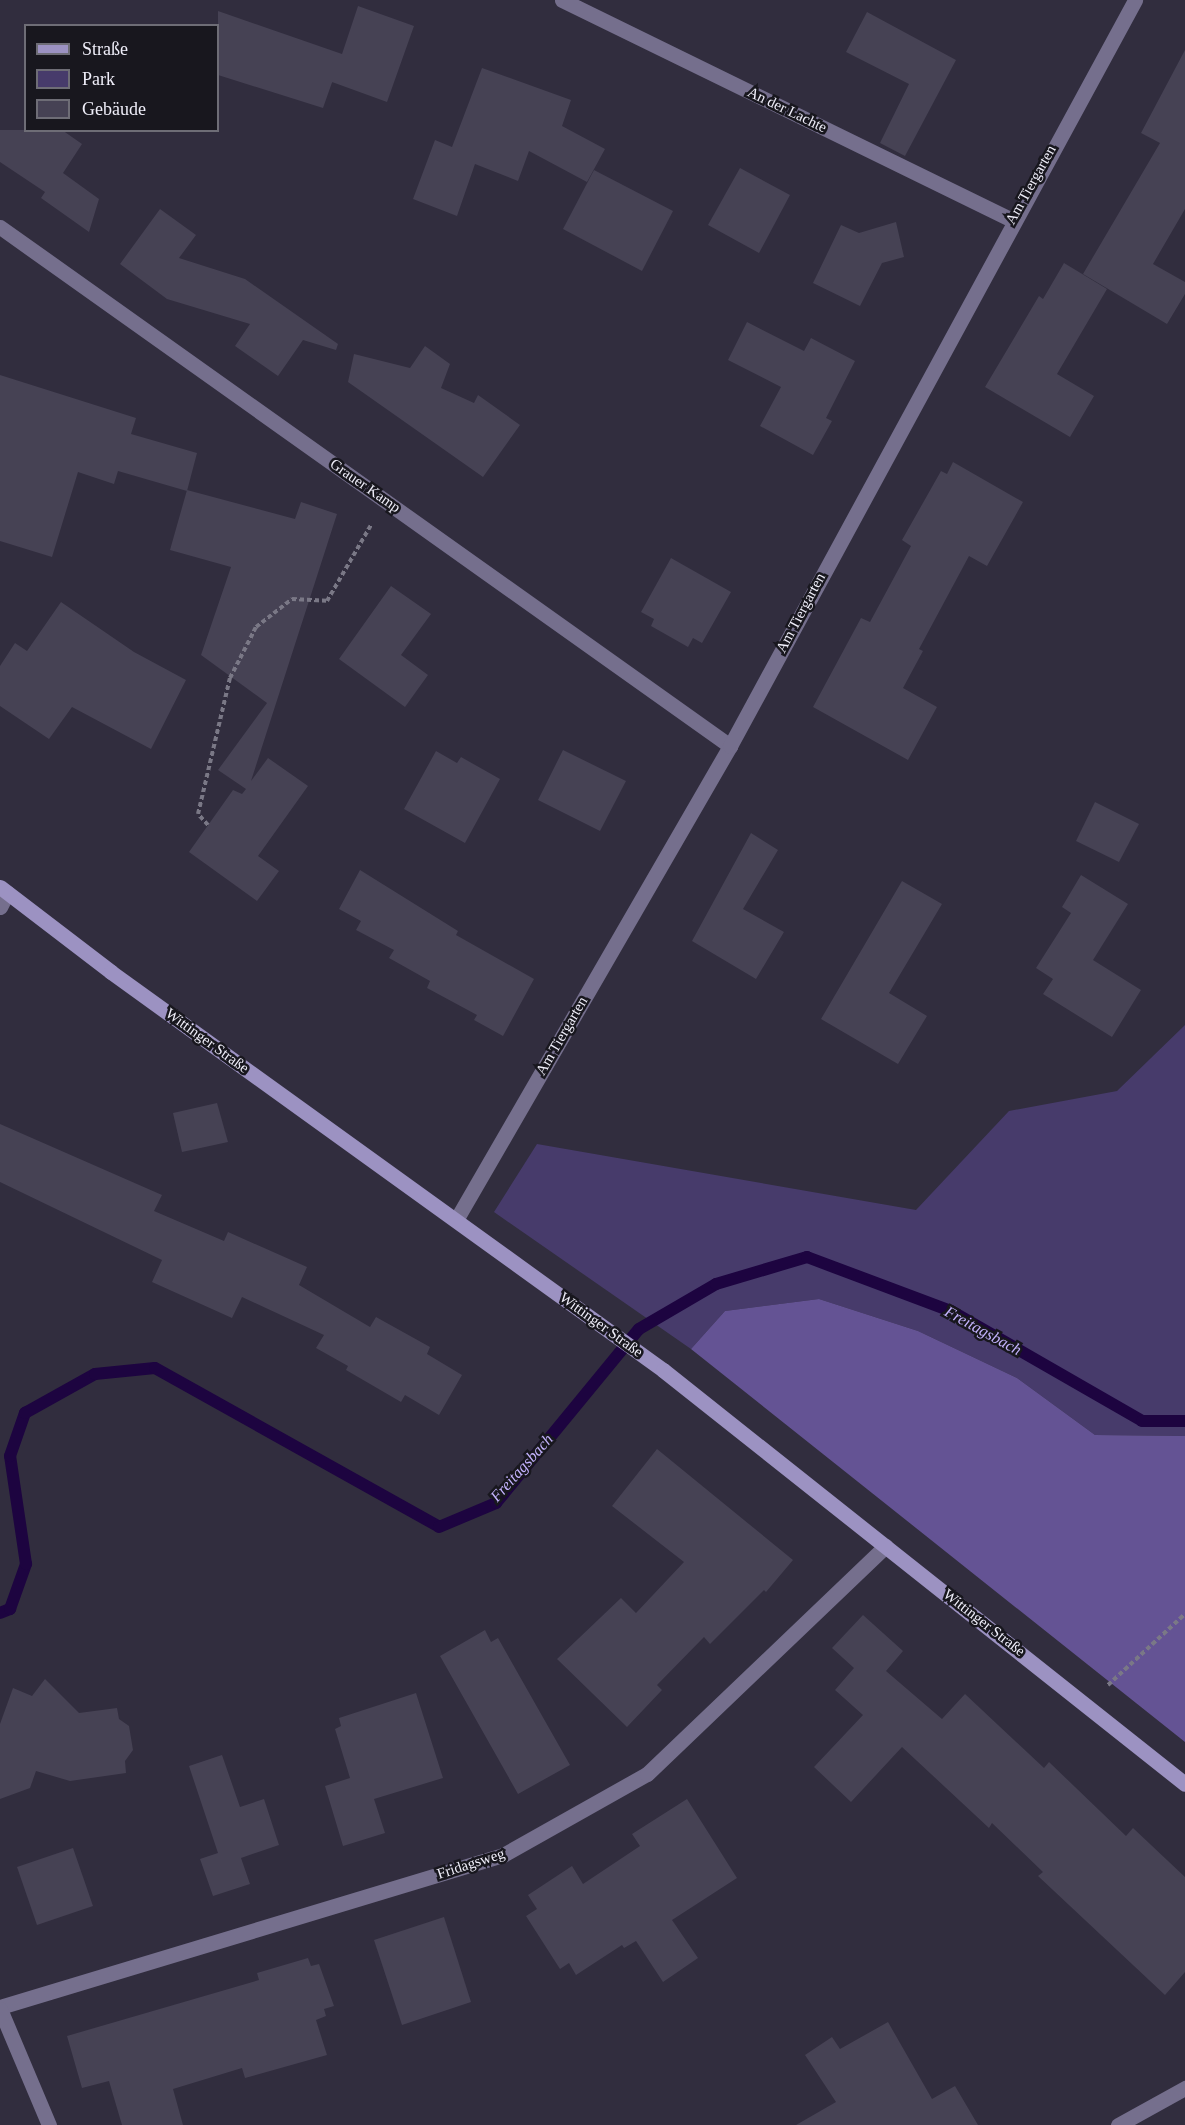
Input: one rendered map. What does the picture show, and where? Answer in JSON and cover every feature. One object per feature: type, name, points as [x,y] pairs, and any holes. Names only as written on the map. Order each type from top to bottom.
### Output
[{"type":"main road","name":"Wittinger Straße","points":[[4,890],[111,972],[663,1370],[1185,1784]]},
{"type":"street","name":"An der Lachte","points":[[562,0],[1012,220]]},
{"type":"street","name":"Am Tiergarten","points":[[456,1220],[730,746],[1012,220],[1135,0]]},
{"type":"street","name":"Grauer Kamp","points":[[0,227],[730,746]]},
{"type":"street","points":[[0,907],[4,890]]},
{"type":"street","name":"Fridagsweg","points":[[0,2008],[503,1855],[647,1774],[886,1546]]},
{"type":"street","points":[[0,2008],[49,2125]]},
{"type":"street","points":[[1118,2125],[1185,2088]]},
{"type":"path","points":[[208,825],[198,814],[231,678],[256,627],[292,599],[327,600],[385,501]]},
{"type":"path","points":[[1087,1704],[1185,1614]]},
{"type":"green space","points":[[1185,1025],[1185,1436],[1095,1435],[1017,1378],[918,1331],[819,1299],[725,1311],[691,1349],[494,1212],[537,1144],[916,1210],[1009,1111],[1117,1091]]},
{"type":"shaded area","points":[[819,1299],[918,1331],[1017,1378],[1095,1435],[1185,1436],[1185,1742],[691,1349],[725,1311]]},
{"type":"building","points":[[358,6],[414,26],[387,102],[332,82],[323,108],[219,75],[218,11],[342,54]]},
{"type":"building","points":[[867,12],[956,60],[905,156],[880,143],[909,84],[846,52]]},
{"type":"building","points":[[1185,50],[1185,209],[1153,264],[1185,282],[1185,294],[1167,324],[1083,274],[1160,143],[1141,133]]},
{"type":"building","points":[[482,68],[571,100],[562,126],[605,149],[587,182],[529,151],[518,181],[475,164],[457,216],[413,199],[435,140],[452,147]]},
{"type":"building","points":[[0,130],[65,132],[82,144],[63,173],[99,199],[89,232],[41,198],[45,192],[0,162]]},
{"type":"building","points":[[740,168],[790,195],[759,253],[708,225]]},
{"type":"building","points":[[594,170],[673,211],[642,271],[563,229]]},
{"type":"building","points":[[160,209],[196,235],[179,258],[245,279],[338,344],[336,350],[303,340],[278,376],[235,346],[250,324],[167,299],[120,264]]},
{"type":"building","points":[[896,222],[904,257],[882,263],[860,306],[813,283],[841,225],[859,233]]},
{"type":"building","points":[[1064,263],[1107,289],[1057,374],[1094,396],[1070,437],[985,387],[1039,296],[1043,299]]},
{"type":"building","points":[[747,322],[804,351],[811,338],[855,361],[826,418],[832,421],[813,455],[760,426],[781,387],[728,360]]},
{"type":"building","points":[[425,346],[450,364],[441,388],[474,403],[478,395],[520,425],[483,477],[348,382],[354,354],[410,368]]},
{"type":"building","points":[[0,375],[136,418],[131,434],[197,453],[187,491],[118,471],[114,484],[78,472],[52,557],[0,541]]},
{"type":"building","points":[[953,462],[1023,502],[987,566],[969,556],[919,649],[923,651],[903,688],[937,707],[908,760],[813,707],[861,618],[870,622],[911,546],[902,540],[941,471],[947,474]]},
{"type":"building","points":[[187,490],[295,519],[301,502],[337,514],[251,781],[268,758],[308,786],[258,856],[279,871],[257,901],[189,852],[233,790],[242,794],[246,789],[218,770],[267,703],[201,655],[231,567],[170,550]]},
{"type":"building","points":[[671,558],[731,592],[702,643],[693,638],[688,647],[651,626],[654,619],[641,612]]},
{"type":"building","points":[[391,586],[431,614],[401,655],[428,675],[405,707],[339,659]]},
{"type":"building","points":[[61,602],[134,652],[186,680],[151,749],[72,707],[49,739],[0,706],[0,666],[15,643],[27,651]]},
{"type":"building","points":[[563,750],[626,781],[600,831],[538,800]]},
{"type":"building","points":[[436,751],[457,763],[461,757],[500,779],[465,843],[404,809]]},
{"type":"building","points":[[1095,802],[1139,824],[1119,862],[1076,841]]},
{"type":"building","points":[[751,833],[778,850],[743,909],[784,932],[756,979],[692,941]]},
{"type":"building","points":[[360,870],[458,931],[456,935],[534,979],[503,1036],[474,1020],[477,1015],[427,988],[430,981],[389,958],[394,950],[356,930],[361,921],[339,909]]},
{"type":"building","points":[[1081,875],[1128,904],[1093,960],[1141,990],[1112,1037],[1043,994],[1053,979],[1036,968],[1071,913],[1062,907]]},
{"type":"building","points":[[902,881],[942,904],[889,993],[927,1016],[898,1064],[821,1019]]},
{"type":"building","points":[[217,1103],[228,1142],[182,1152],[173,1113]]},
{"type":"building","points":[[0,1124],[162,1195],[154,1211],[224,1241],[228,1232],[307,1267],[299,1285],[370,1327],[376,1317],[430,1347],[427,1354],[462,1375],[439,1415],[405,1395],[401,1402],[346,1370],[348,1366],[316,1348],[324,1335],[242,1297],[232,1318],[152,1282],[162,1260],[0,1182]]},
{"type":"building","points":[[657,1449],[793,1560],[766,1592],[764,1590],[710,1644],[704,1637],[657,1685],[662,1690],[627,1727],[557,1659],[621,1598],[636,1613],[684,1562],[612,1506]]},
{"type":"building","points":[[863,1615],[903,1651],[886,1671],[942,1719],[965,1694],[1044,1768],[1049,1762],[1126,1836],[1133,1828],[1185,1877],[1185,1972],[1165,1995],[1038,1876],[1043,1872],[992,1823],[989,1828],[902,1747],[851,1802],[814,1767],[863,1715],[835,1690],[854,1668],[832,1648]]},
{"type":"building","points":[[485,1630],[491,1642],[498,1638],[570,1765],[518,1794],[440,1656]]},
{"type":"building","points":[[45,1679],[79,1713],[117,1708],[119,1719],[129,1726],[133,1750],[125,1761],[126,1773],[70,1781],[36,1771],[30,1788],[0,1799],[0,1724],[13,1688],[32,1696]]},
{"type":"building","points":[[416,1693],[443,1778],[374,1799],[385,1833],[343,1846],[325,1786],[350,1778],[335,1729],[341,1726],[339,1718]]},
{"type":"building","points":[[222,1755],[240,1807],[264,1799],[279,1845],[241,1858],[250,1884],[213,1896],[200,1859],[218,1853],[189,1766]]},
{"type":"building","points":[[687,1799],[737,1878],[672,1920],[698,1958],[663,1982],[636,1941],[624,1948],[622,1945],[576,1975],[569,1963],[560,1969],[526,1916],[537,1909],[528,1895],[572,1866],[583,1884],[640,1846],[632,1834]]},
{"type":"building","points":[[73,1848],[93,1906],[37,1925],[17,1867]]},
{"type":"building","points":[[444,1917],[471,2002],[402,2025],[374,1940]]},
{"type":"building","points":[[308,1958],[311,1966],[319,1964],[334,2006],[324,2009],[326,2016],[316,2020],[327,2055],[245,2078],[242,2068],[173,2089],[183,2125],[122,2125],[109,2081],[82,2088],[67,2036],[259,1980],[257,1973]]},
{"type":"building","points":[[888,2022],[932,2099],[955,2086],[978,2125],[796,2125],[836,2102],[805,2055],[832,2037],[840,2049]]},
{"type":"waterway","name":"Freitagsbach","points":[[0,1613],[10,1609],[26,1564],[10,1456],[25,1413],[95,1374],[155,1368],[439,1527],[496,1503],[639,1329],[716,1284],[807,1257],[951,1311],[1142,1421],[1185,1421]]}]
